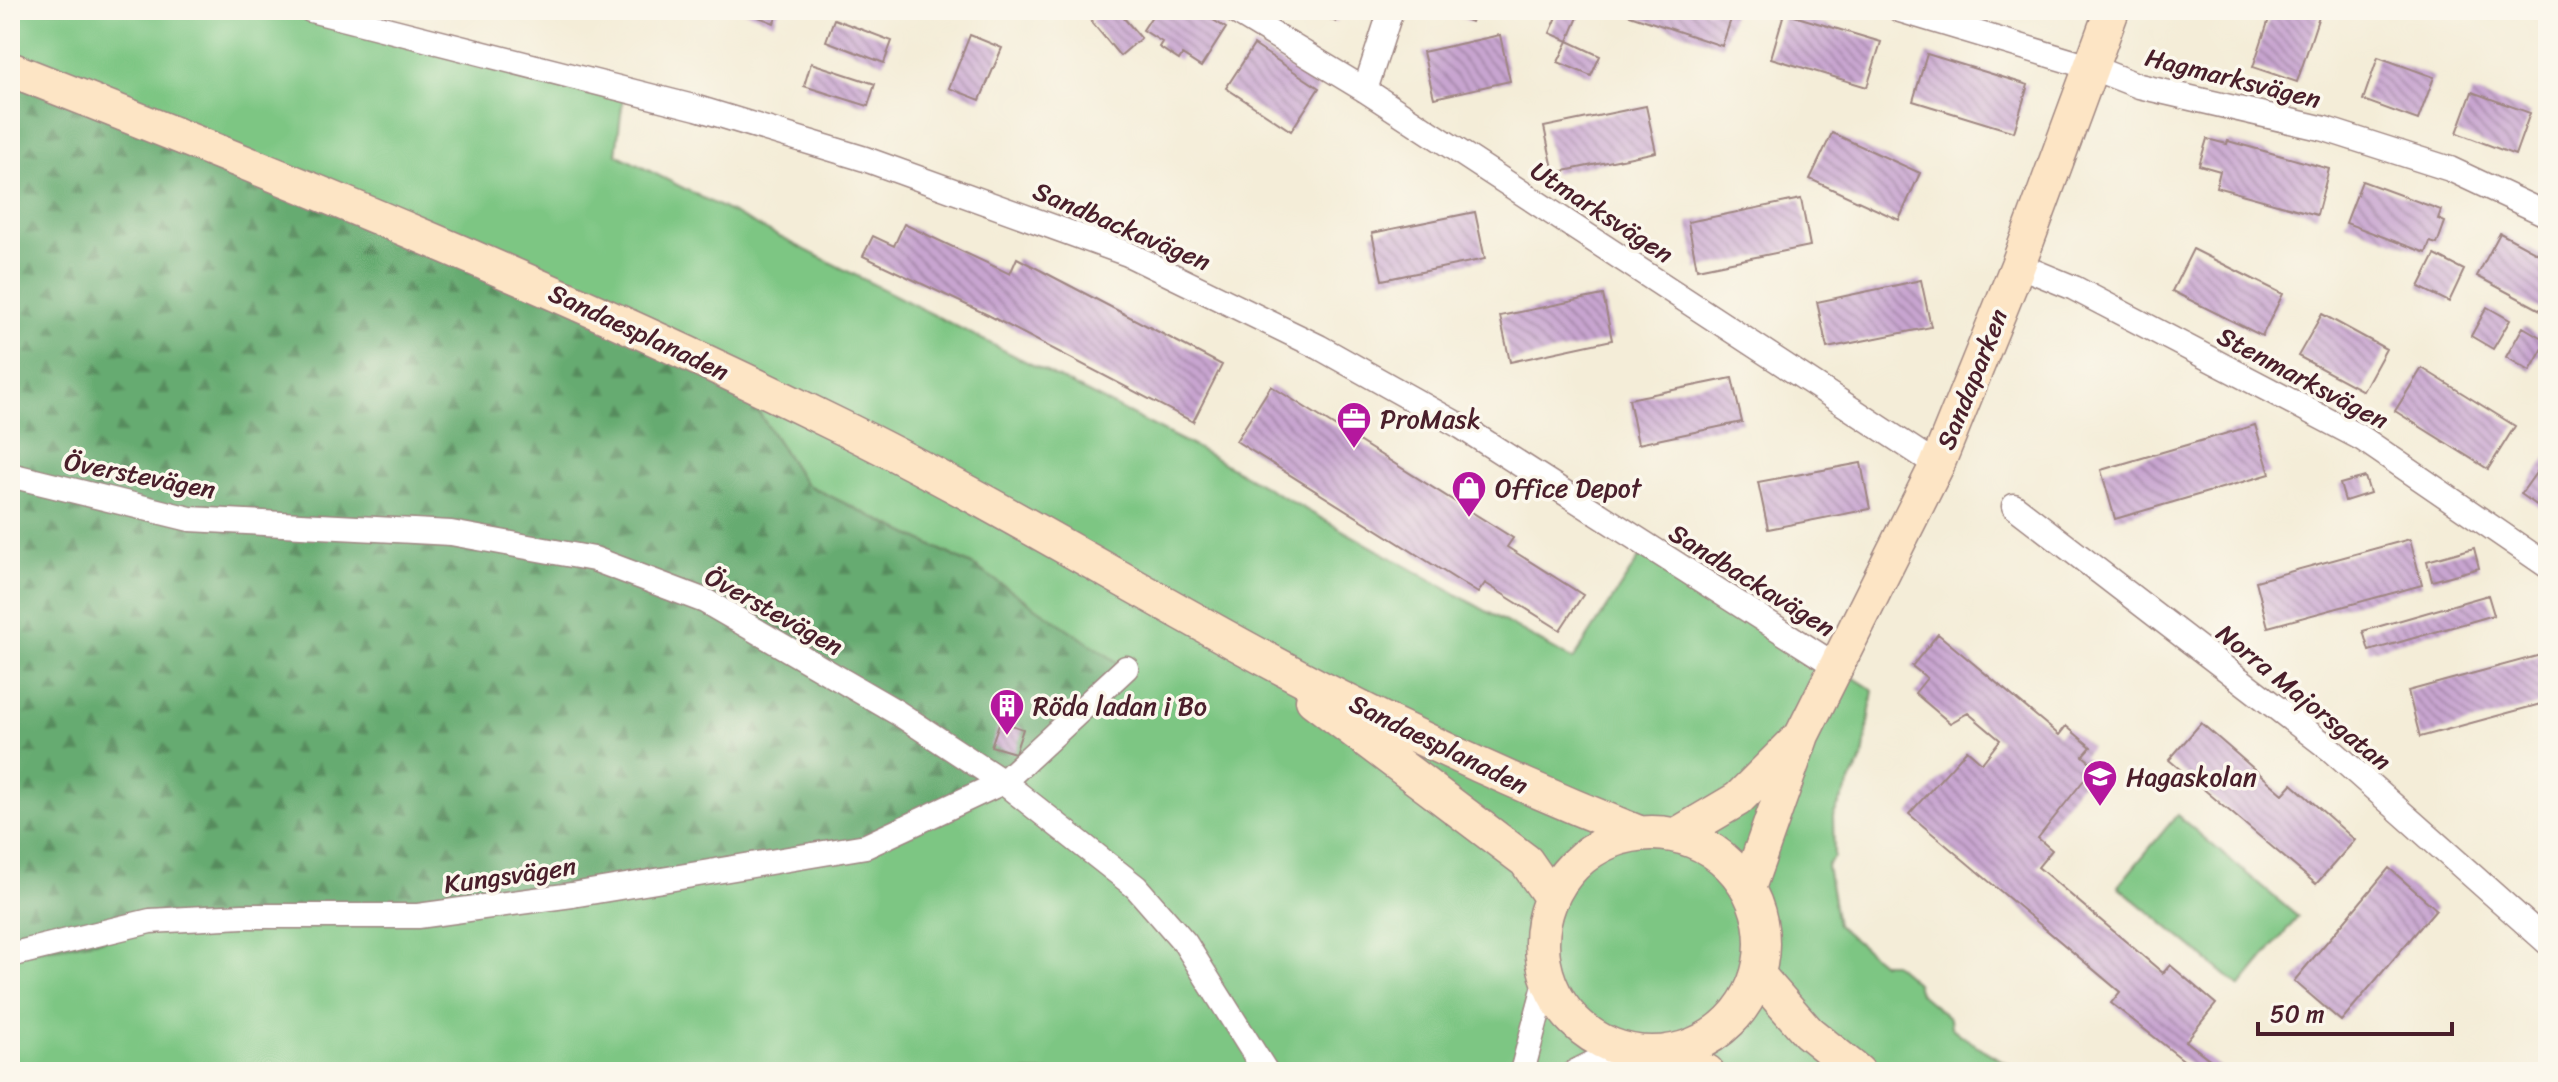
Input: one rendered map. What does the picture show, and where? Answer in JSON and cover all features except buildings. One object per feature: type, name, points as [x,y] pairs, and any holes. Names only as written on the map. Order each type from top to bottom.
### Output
[{"type":"main road","name":"Sandaparken","points":[[1748,888],[1802,735],[1937,465],[2018,265],[2112,10]]},
{"type":"main road","name":"Sandaesplanaden","points":[[10,69],[221,152],[608,316],[837,424],[1244,648],[1480,766],[1639,833]]},
{"type":"main road","name":"Sandaesplanaden","points":[[1244,648],[1526,861],[1551,897]]},
{"type":"main road","name":"Sandaparken","points":[[1677,835],[1738,799],[1802,735]]},
{"type":"main road","points":[[1639,833],[1677,835],[1717,853],[1748,888],[1758,913],[1762,938],[1758,975],[1745,1001],[1725,1025],[1706,1039],[1667,1052],[1621,1049],[1596,1039],[1568,1016],[1547,978],[1541,938],[1551,897],[1573,864],[1606,842],[1639,833]]},
{"type":"main road","points":[[1758,975],[1808,1032],[1858,1072]]},
{"type":"main road","points":[[1667,1052],[1707,1072]]},
{"type":"street","name":"Utmarksvägen","points":[[1233,10],[1365,90],[1937,465]]},
{"type":"street","points":[[1365,90],[1391,10]]},
{"type":"street","name":"Hagmarksvägen","points":[[1900,10],[2093,68],[2139,86],[2325,129],[2436,165],[2548,215]]},
{"type":"street","name":"Sandbackavägen","points":[[324,11],[697,108],[865,159],[1128,254],[1319,347],[1462,427],[1836,666]]},
{"type":"street","name":"Stenmarksvägen","points":[[2018,265],[2074,288],[2363,439],[2548,566]]},
{"type":"street","name":"Överstevägen","points":[[10,475],[190,519],[451,533],[594,559],[705,601],[898,713],[1003,782],[1136,887],[1185,943],[1266,1072]]},
{"type":"street","name":"Norra Majorsgatan","points":[[2014,506],[2330,749],[2548,943]]},
{"type":"street","name":"Kungsvägen","points":[[10,955],[150,921],[243,916],[418,916],[866,846],[1003,782],[1126,668]]},
{"type":"street","points":[[1522,1072],[1547,978]]},
{"type":"street","points":[[1575,1072],[1621,1049]]},
{"type":"green space","points":[[10,10],[311,10],[624,90],[616,154],[1193,446],[1573,660],[1647,546],[1873,690],[1863,757],[1833,816],[1834,857],[1827,866],[1837,925],[1882,963],[1893,963],[1916,983],[1919,993],[1950,1019],[1951,1027],[1959,1034],[2021,1072],[11,1072],[10,955],[976,567],[805,484],[735,376],[10,69]]},
{"type":"green space","points":[[10,69],[735,376],[805,484],[976,567],[1126,668],[1003,782],[866,846],[572,895],[243,916],[10,955]]},
{"type":"green space","points":[[2177,815],[2298,917],[2240,987],[2118,886]]},
{"type":"place","name":"ProMask","points":[[1354,450]]},
{"type":"place","name":"Office Depot","points":[[1469,519]]},
{"type":"place","name":"Röda ladan i Bo","points":[[1007,737]]},
{"type":"place","name":"Hagaskolan","points":[[2100,808]]}]
